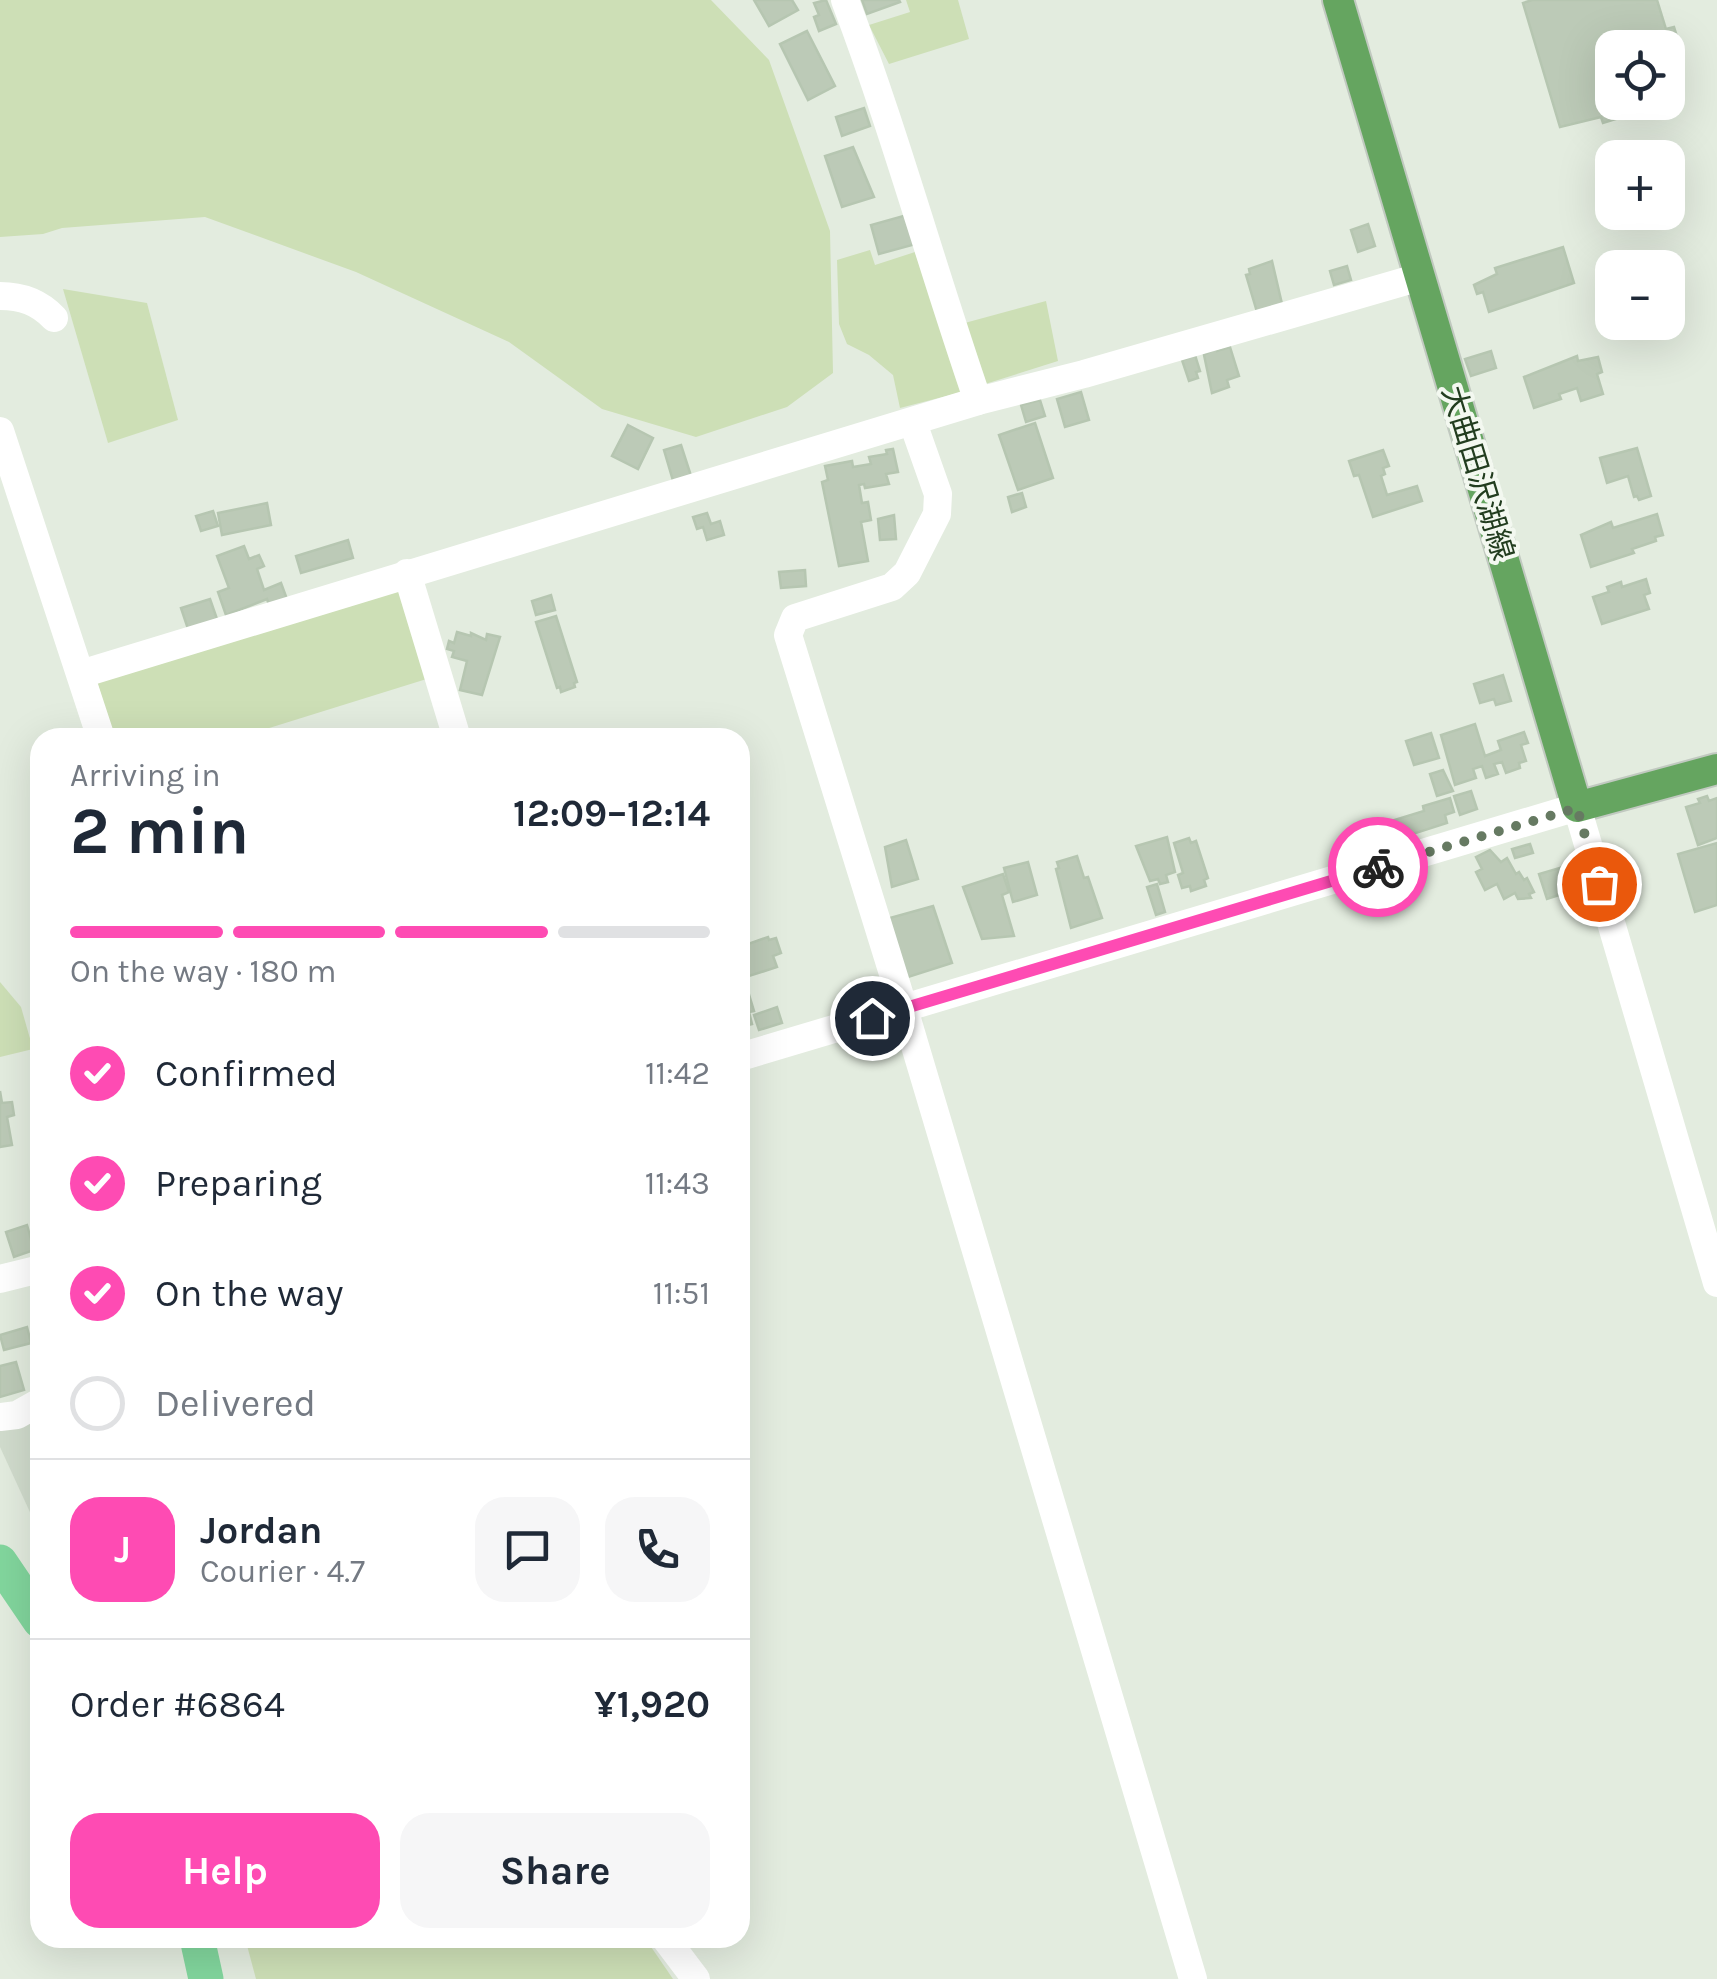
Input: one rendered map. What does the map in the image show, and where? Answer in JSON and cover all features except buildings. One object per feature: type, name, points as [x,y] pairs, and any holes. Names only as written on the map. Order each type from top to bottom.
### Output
[{"type":"main road","name":"大曲田沢湖線","points":[[1338,0],[1577,808]]},
{"type":"main road","points":[[1577,808],[1717,769]]},
{"type":"street","points":[[845,0],[884,104],[931,266],[978,401]]},
{"type":"street","points":[[81,674],[978,401],[1420,277]]},
{"type":"street","points":[[0,296],[15,296],[42,305],[54,318]]},
{"type":"street","points":[[913,422],[938,494],[937,514],[907,573],[892,587],[794,618],[788,635],[904,1009],[1193,1979]]},
{"type":"street","points":[[0,431],[98,728]]},
{"type":"street","points":[[407,573],[454,728]]},
{"type":"street","points":[[750,1055],[1577,808],[1717,1283]]},
{"type":"street","points":[[0,1279],[30,1271]]},
{"type":"street","points":[[672,1948],[696,1979]]},
{"type":"shaded area","points":[[30,1420],[30,1512],[0,1447],[0,1429]]},
{"type":"green space","points":[[0,0],[711,0],[769,60],[830,231],[833,373],[787,407],[696,437],[602,409],[509,342],[356,272],[205,217],[0,237]]},
{"type":"green space","points":[[906,0],[958,0],[969,39],[889,64],[869,25],[910,12]]},
{"type":"green space","points":[[870,250],[875,265],[915,252],[962,392],[900,408],[893,375],[869,355],[847,344],[839,324],[837,260]]},
{"type":"green space","points":[[63,289],[147,303],[178,420],[108,443]]},
{"type":"green space","points":[[1046,301],[1058,361],[982,385],[961,324]]},
{"type":"green space","points":[[404,583],[433,677],[269,728],[111,728],[96,679]]},
{"type":"green space","points":[[0,982],[21,1007],[30,1050],[0,1057]]},
{"type":"green space","points":[[248,1948],[652,1948],[673,1979],[256,1979]]},
{"type":"waterway","points":[[0,1562],[30,1606]]},
{"type":"waterway","points":[[199,1948],[206,1979]]},
{"type":"way so far","points":[[1378,867],[1577,808],[1599,884]]},
{"type":"route","points":[[872,1018],[1378,867]]}]
